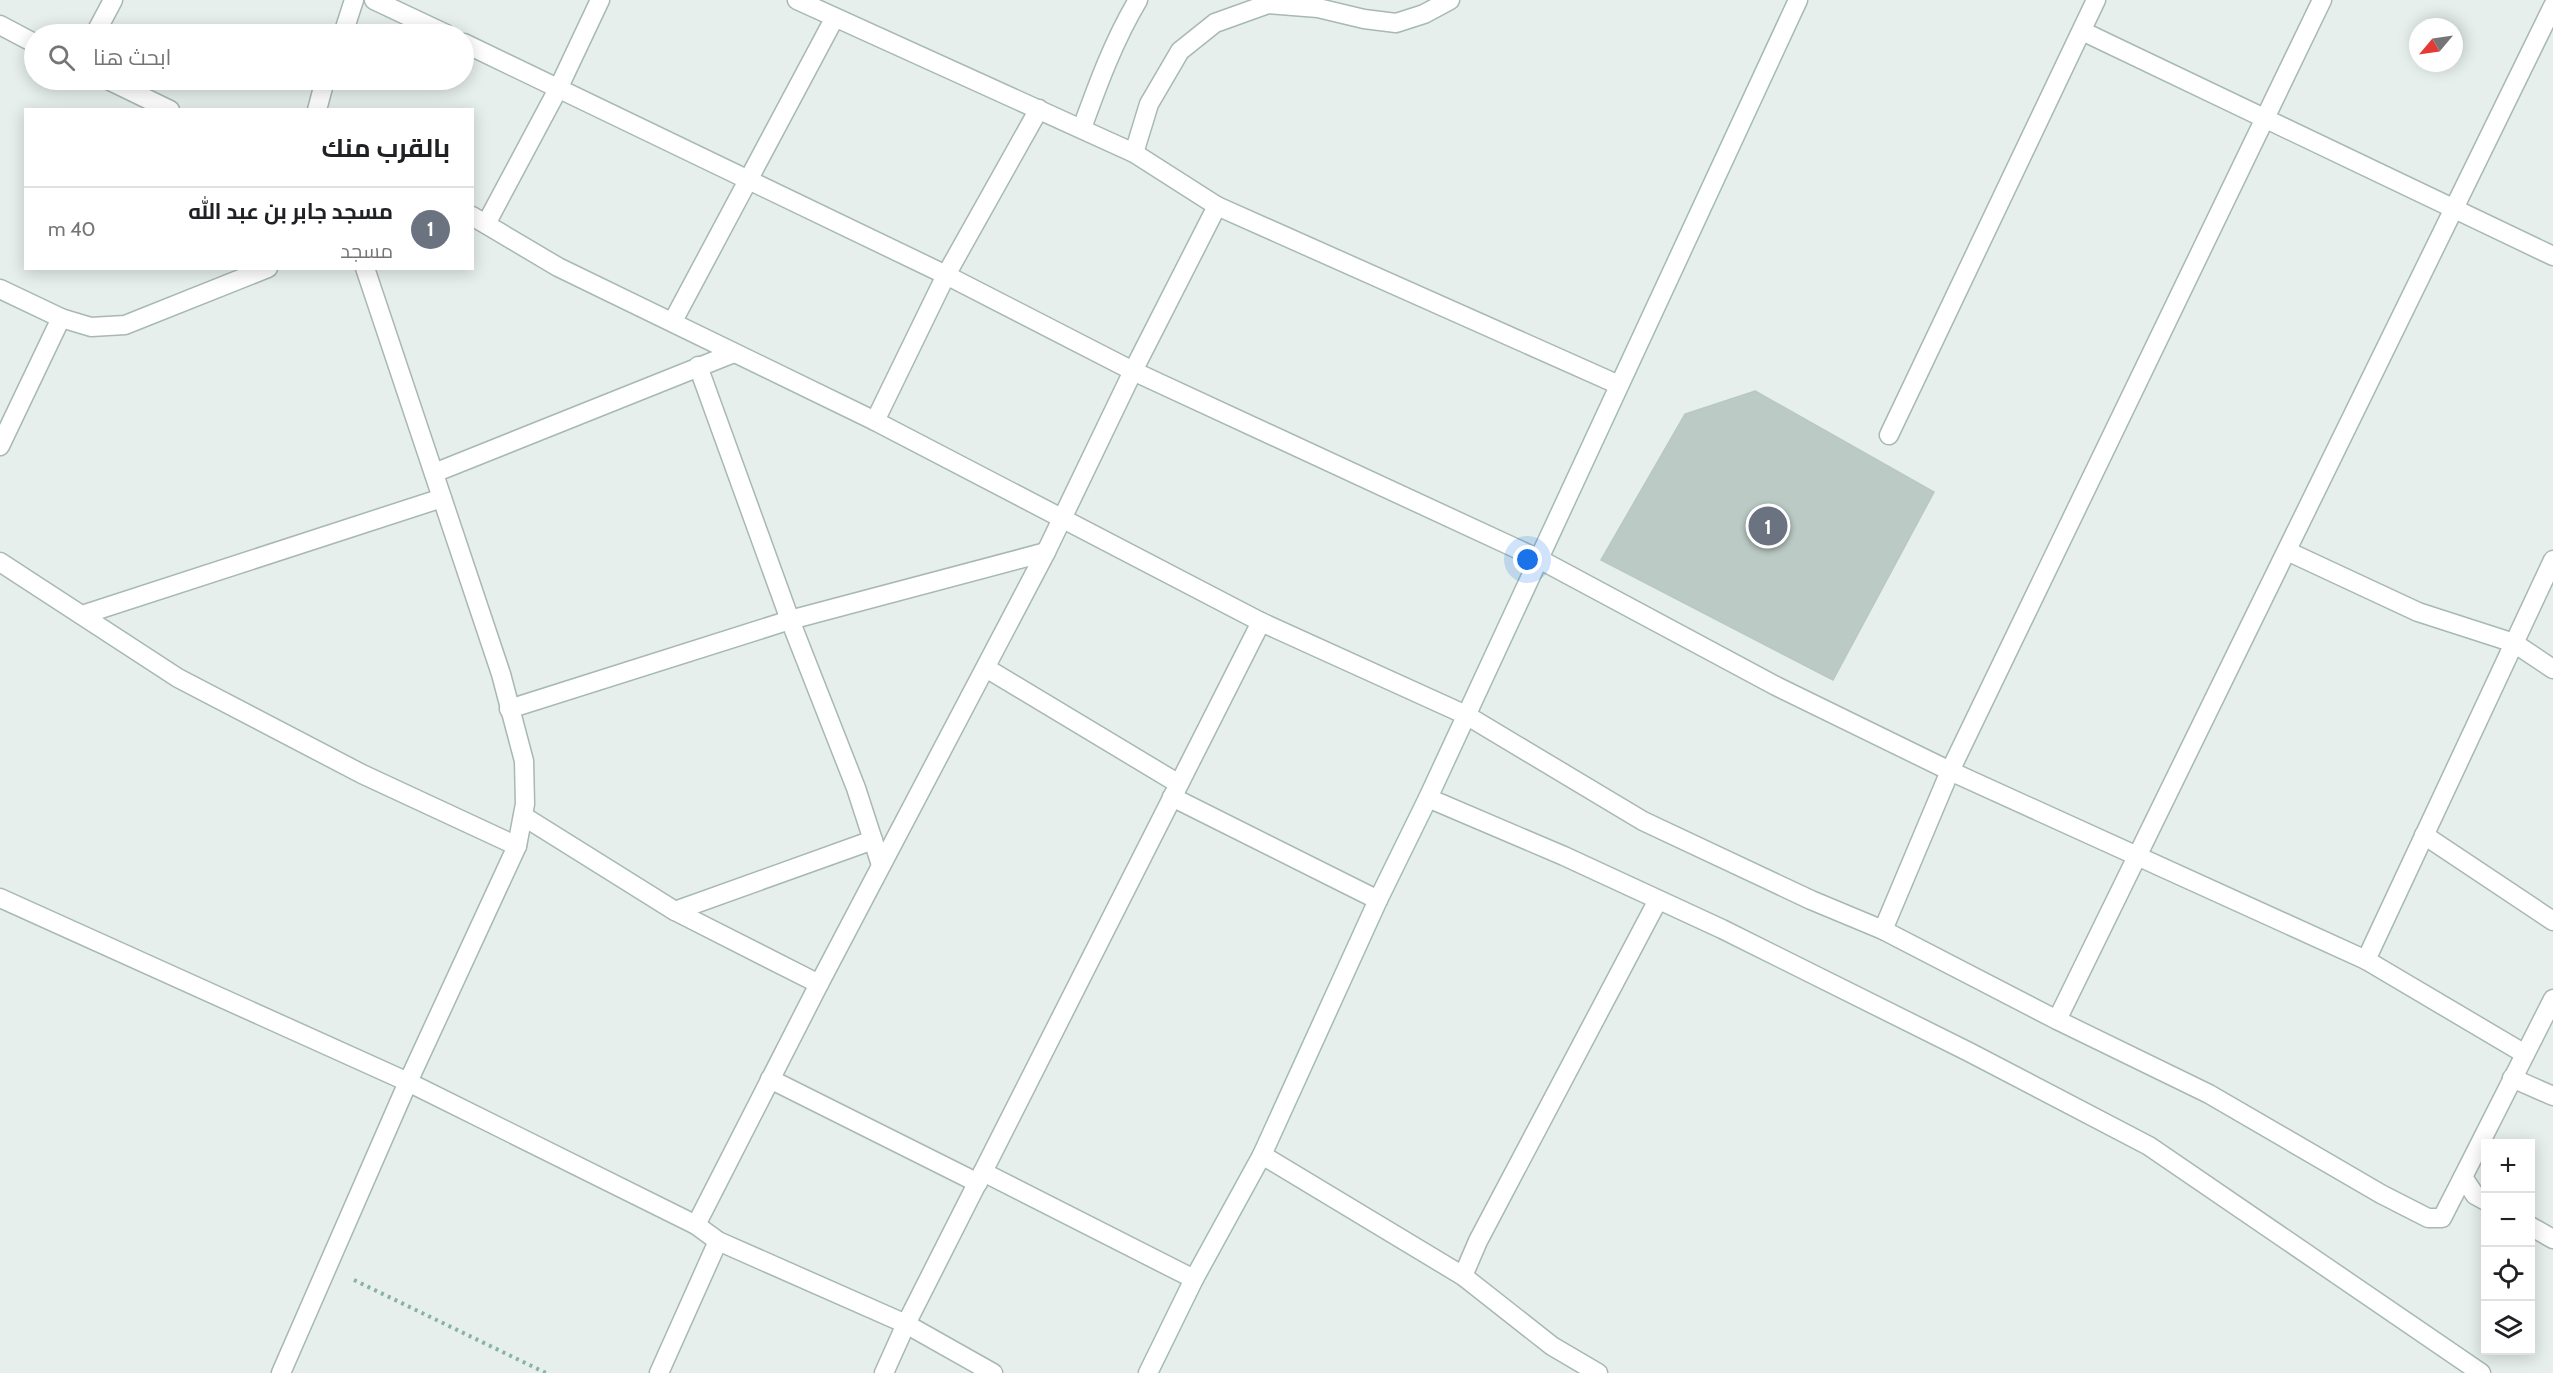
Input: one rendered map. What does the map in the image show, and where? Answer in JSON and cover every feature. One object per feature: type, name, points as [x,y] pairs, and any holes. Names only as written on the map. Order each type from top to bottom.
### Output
[{"type":"street","points":[[100,24],[113,0]]},
{"type":"street","points":[[346,24],[354,0]]},
{"type":"street","points":[[374,0],[425,24]]},
{"type":"street","points":[[600,0],[558,88],[479,220],[558,267],[875,421],[1261,622],[1466,715],[1643,821],[1810,900],[1883,930],[2057,1020],[2209,1094],[2381,1194],[2428,1218],[2442,1218],[2553,999]]},
{"type":"street","points":[[796,0],[1134,153],[1217,206],[1619,386]]},
{"type":"street","points":[[1082,128],[1105,65],[1138,0]]},
{"type":"street","points":[[1350,0],[1364,19]]},
{"type":"street","points":[[1134,153],[1149,104],[1180,51],[1215,23],[1268,4],[1318,8],[1364,19],[1396,23],[1424,14],[1450,0]]},
{"type":"street","points":[[1148,1373],[1194,1279],[1262,1155],[1378,900],[1428,798],[1798,0]]},
{"type":"street","points":[[1888,435],[2096,0]]},
{"type":"street","points":[[1883,930],[1950,771],[2322,0]]},
{"type":"street","points":[[2057,1020],[2553,6]]},
{"type":"street","points":[[673,321],[834,19]]},
{"type":"street","points":[[0,25],[24,38]]},
{"type":"street","points":[[2082,31],[2553,256]]},
{"type":"street","points":[[474,48],[946,275],[1133,371],[1539,559],[1776,686],[1950,771],[2366,960],[2525,1054]]},
{"type":"street","points":[[129,90],[166,108]]},
{"type":"street","points":[[318,108],[322,90]]},
{"type":"street","points":[[875,421],[946,275],[1040,109]]},
{"type":"street","points":[[696,1225],[819,984],[1063,519],[1133,371],[1217,206]]},
{"type":"street","points":[[0,288],[61,318],[91,327],[125,325],[263,270]]},
{"type":"street","points":[[286,1371],[326,1267],[517,846],[525,804],[524,761],[501,674],[366,270]]},
{"type":"street","points":[[0,446],[61,318]]},
{"type":"street","points":[[434,473],[734,353]]},
{"type":"street","points":[[698,366],[790,620],[856,788],[881,865]]},
{"type":"street","points":[[82,615],[442,498]]},
{"type":"street","points":[[2287,551],[2418,612],[2514,643],[2553,669]]},
{"type":"street","points":[[509,709],[790,620],[1046,552]]},
{"type":"street","points":[[2366,960],[2553,560]]},
{"type":"street","points":[[0,562],[178,678],[362,774],[517,846]]},
{"type":"street","points":[[884,1373],[906,1324],[1261,622]]},
{"type":"street","points":[[986,668],[1175,790],[1378,900]]},
{"type":"street","points":[[1428,798],[1658,900],[1970,1052],[2149,1146],[2481,1373]]},
{"type":"street","points":[[523,816],[675,911],[819,984]]},
{"type":"street","points":[[2424,835],[2553,921]]},
{"type":"street","points":[[675,911],[873,840]]},
{"type":"street","points":[[0,898],[408,1082],[696,1225],[718,1241],[906,1324],[993,1373]]},
{"type":"street","points":[[1463,1276],[1478,1241],[1658,900]]},
{"type":"street","points":[[2512,1078],[2553,1096]]},
{"type":"street","points":[[770,1079],[1194,1279]]},
{"type":"street","points":[[1262,1155],[1463,1276],[1552,1346],[1598,1373]]},
{"type":"street","points":[[2463,1177],[2475,1195],[2481,1198]]},
{"type":"street","points":[[2535,1229],[2553,1239]]},
{"type":"street","points":[[659,1373],[718,1241]]},
{"type":"path","points":[[326,1267],[546,1373]]},
{"type":"building","points":[[1755,391],[1934,492],[1833,680],[1601,560],[1685,414]]},
{"type":"place","name":"مسجد جابر بن عبد الله","points":[[1768,526]]}]
